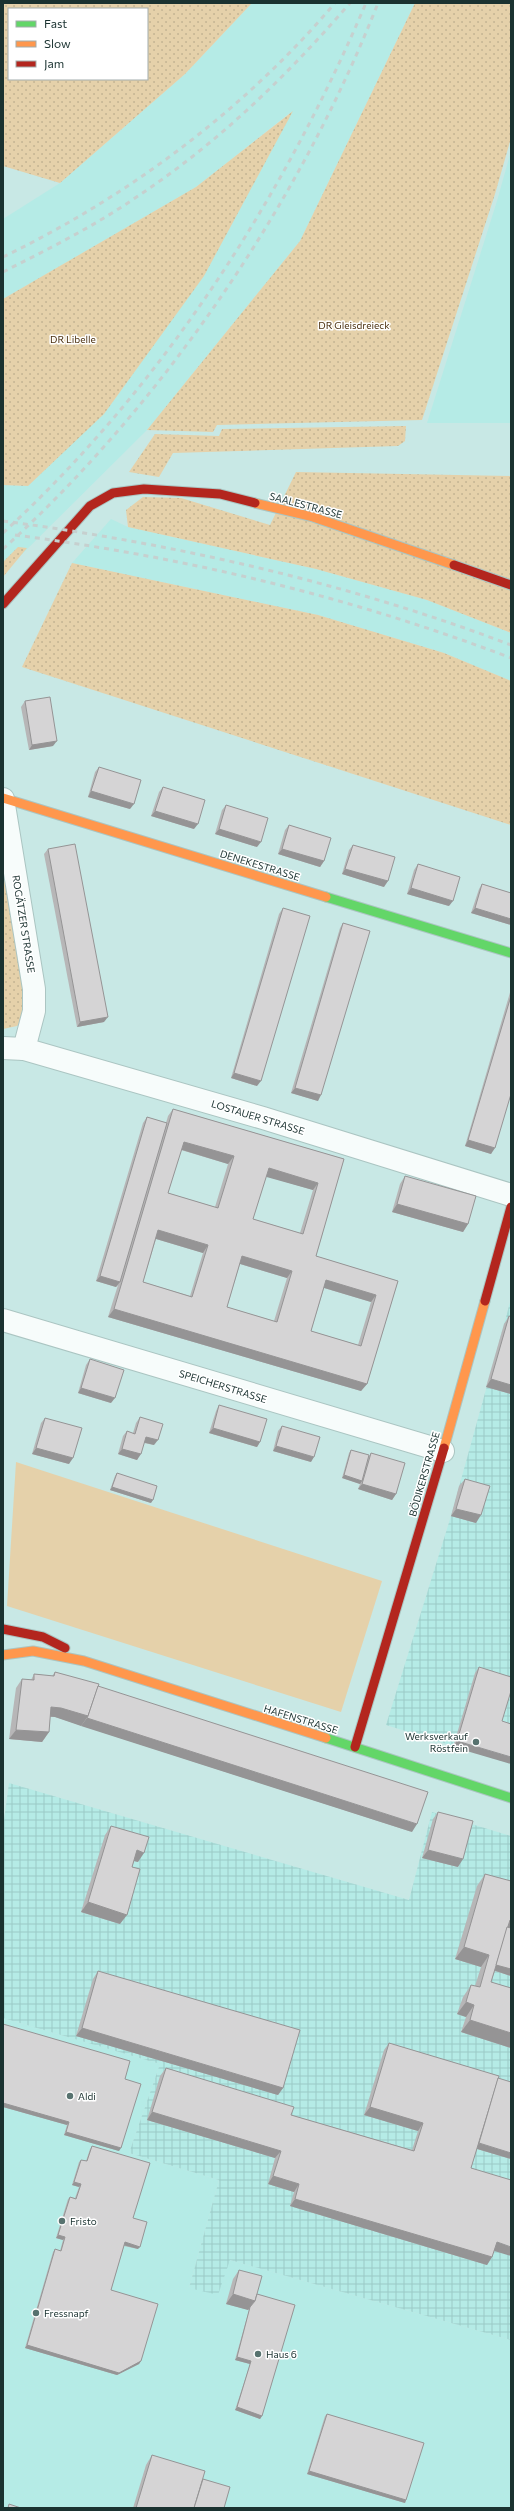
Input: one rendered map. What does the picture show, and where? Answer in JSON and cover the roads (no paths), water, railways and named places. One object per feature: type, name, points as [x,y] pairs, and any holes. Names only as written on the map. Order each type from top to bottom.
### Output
[{"type":"street","name":"SAALESTRASSE","points":[[3,604],[90,506],[113,493],[144,489],[220,494],[313,517],[511,585]]},
{"type":"street","name":"DENEKESTRASSE","points":[[3,798],[511,953]]},
{"type":"street","name":"ROGÄTZER STRASSE","points":[[3,798],[34,989],[34,1011],[13,1049]]},
{"type":"street","name":"LOSTAUER STRASSE","points":[[13,1049],[263,1118],[511,1195]]},
{"type":"street","name":"BÖDIKERSTRASSE","points":[[355,1747],[443,1451],[511,1207]]},
{"type":"street","name":"SPEICHERSTRASSE","points":[[3,1320],[443,1451]]},
{"type":"street","name":"HAFENSTRASSE","points":[[3,1629],[31,1633],[54,1641],[84,1661]]},
{"type":"street","name":"HAFENSTRASSE","points":[[3,1655],[17,1651],[32,1650],[84,1661],[511,1798]]},
{"type":"railway","points":[[3,257],[50,233],[95,207],[182,147],[223,114],[262,79],[300,42],[335,3]]},
{"type":"railway","points":[[3,272],[103,219],[165,177],[194,155],[222,132],[275,83],[350,3]]},
{"type":"railway","points":[[3,533],[61,476],[115,416],[166,353],[213,287],[256,219],[296,148],[333,76],[366,3]]},
{"type":"railway","points":[[3,549],[62,492],[118,431],[171,366],[221,297],[267,226],[309,153],[346,78],[378,3]]},
{"type":"railway","points":[[3,521],[132,541],[261,568],[387,603],[511,645]]},
{"type":"railway","points":[[15,535],[142,555],[267,582],[390,616],[511,658]]},
{"type":"place","name":"Werksverkauf Röstfein","points":[[476,1742]]},
{"type":"place","name":"Aldi","points":[[70,2096]]},
{"type":"place","name":"Fristo","points":[[62,2221]]},
{"type":"place","name":"Fressnapf","points":[[36,2313]]},
{"type":"place","name":"Haus 6","points":[[258,2354]]},
{"type":"park label","name":"DR Gleisdreieck","points":[[354,325]]},
{"type":"park label","name":"DR Libelle","points":[[73,339]]}]
